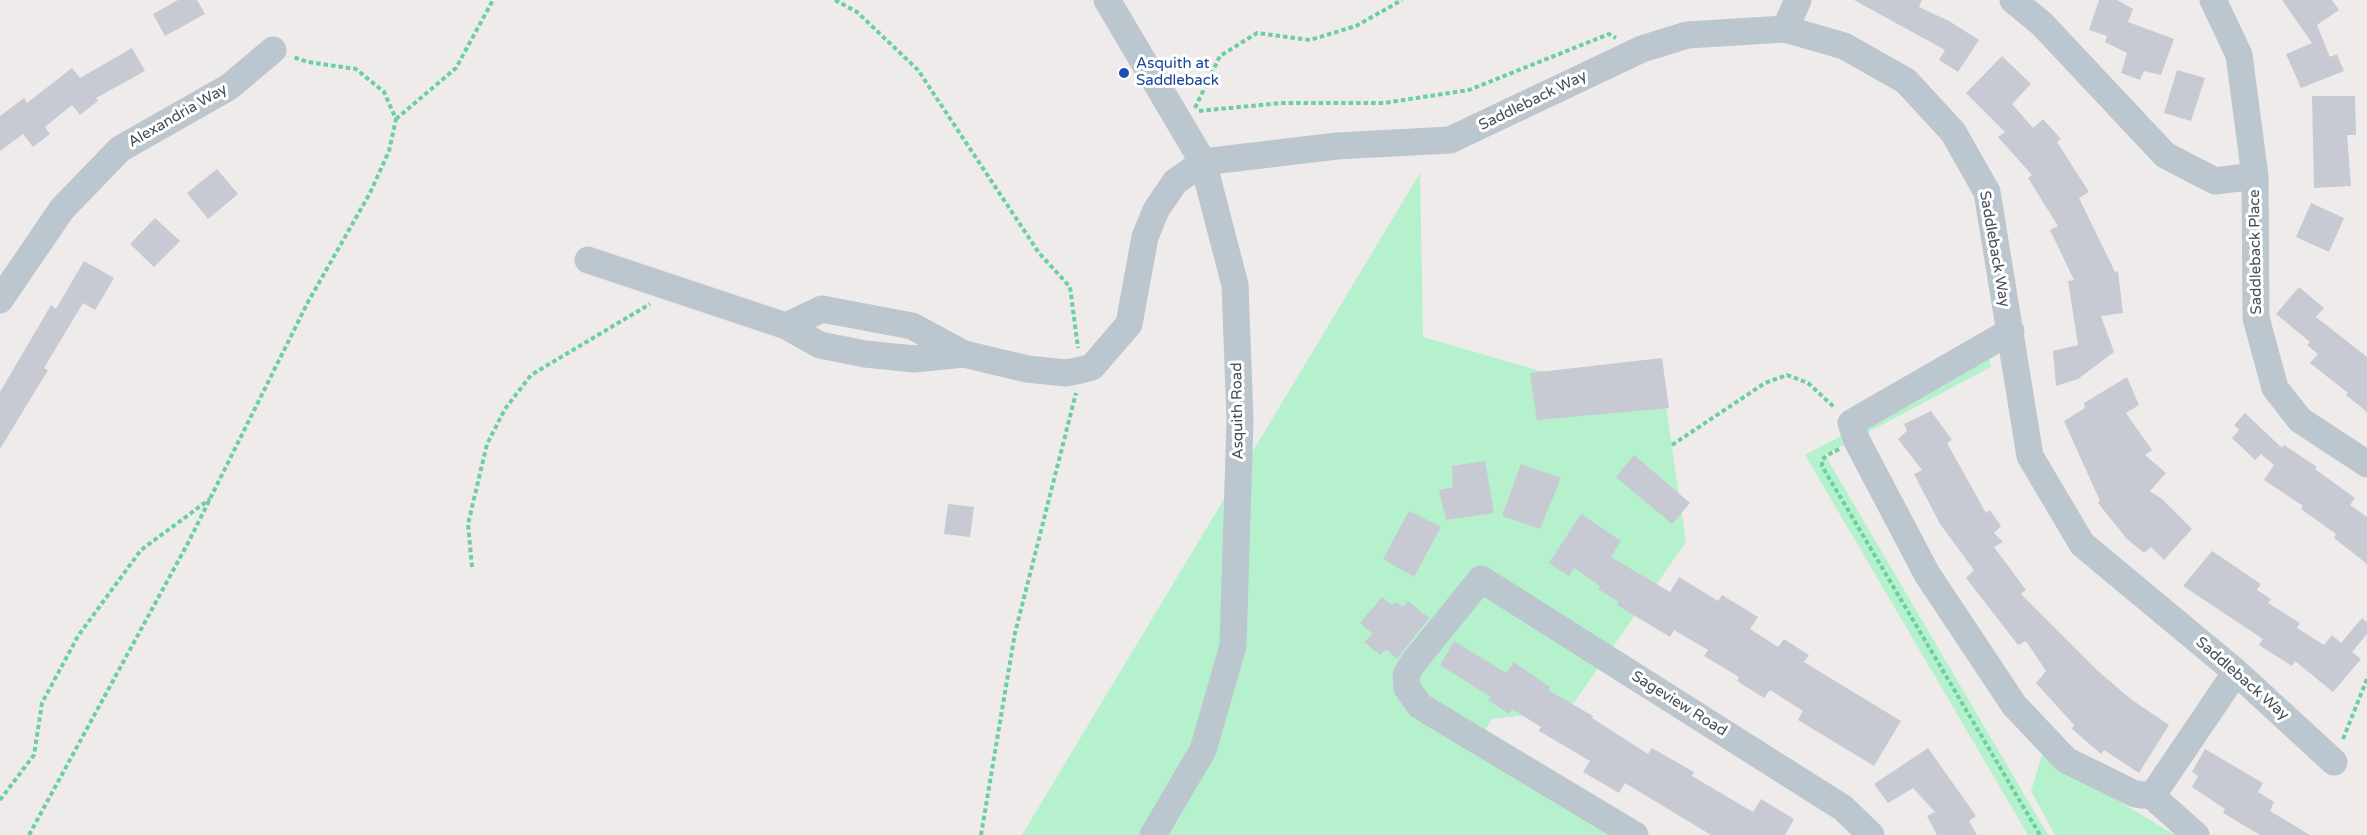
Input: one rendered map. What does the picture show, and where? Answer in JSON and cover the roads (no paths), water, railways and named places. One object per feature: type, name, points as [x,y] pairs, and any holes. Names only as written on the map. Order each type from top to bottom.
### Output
[{"type":"street","name":"Asquith Road","points":[[1107,0],[1203,162],[1235,285],[1240,420],[1233,646],[1203,750],[1153,835]]},
{"type":"street","points":[[1785,29],[1798,0]]},
{"type":"street","points":[[2013,0],[2042,24],[2165,155],[2215,181],[2255,176]]},
{"type":"street","name":"Saddleback Place","points":[[2213,0],[2239,55],[2255,176],[2256,318],[2275,388],[2300,420],[2367,464]]},
{"type":"street","name":"Saddleback Way","points":[[1203,162],[1337,146],[1450,140],[1642,49],[1687,35],[1785,29],[1844,46],[1906,81],[1953,132],[1987,192],[2030,456],[2082,544],[2236,672],[2334,762]]},
{"type":"street","name":"Alexandria Way","points":[[0,300],[62,209],[120,149],[229,87],[273,50]]},
{"type":"street","points":[[786,326],[822,309],[912,326],[964,354],[1027,369],[1066,373],[1092,367],[1129,324],[1145,237],[1156,210],[1175,182],[1203,162]]},
{"type":"street","points":[[588,260],[786,326],[820,345],[865,354],[914,359],[964,354]]},
{"type":"street","points":[[2011,331],[1854,432],[1927,573],[2014,705],[2066,760],[2135,794],[2152,796],[2196,835]]},
{"type":"street","name":"Sageview Road","points":[[1635,835],[1479,743],[1420,705],[1407,688],[1406,675],[1413,663],[1481,579],[1843,808],[1871,835]]},
{"type":"street","points":[[2152,796],[2236,672]]},
{"type":"place","name":"Asquith at Saddleback","points":[[1124,73]]}]
